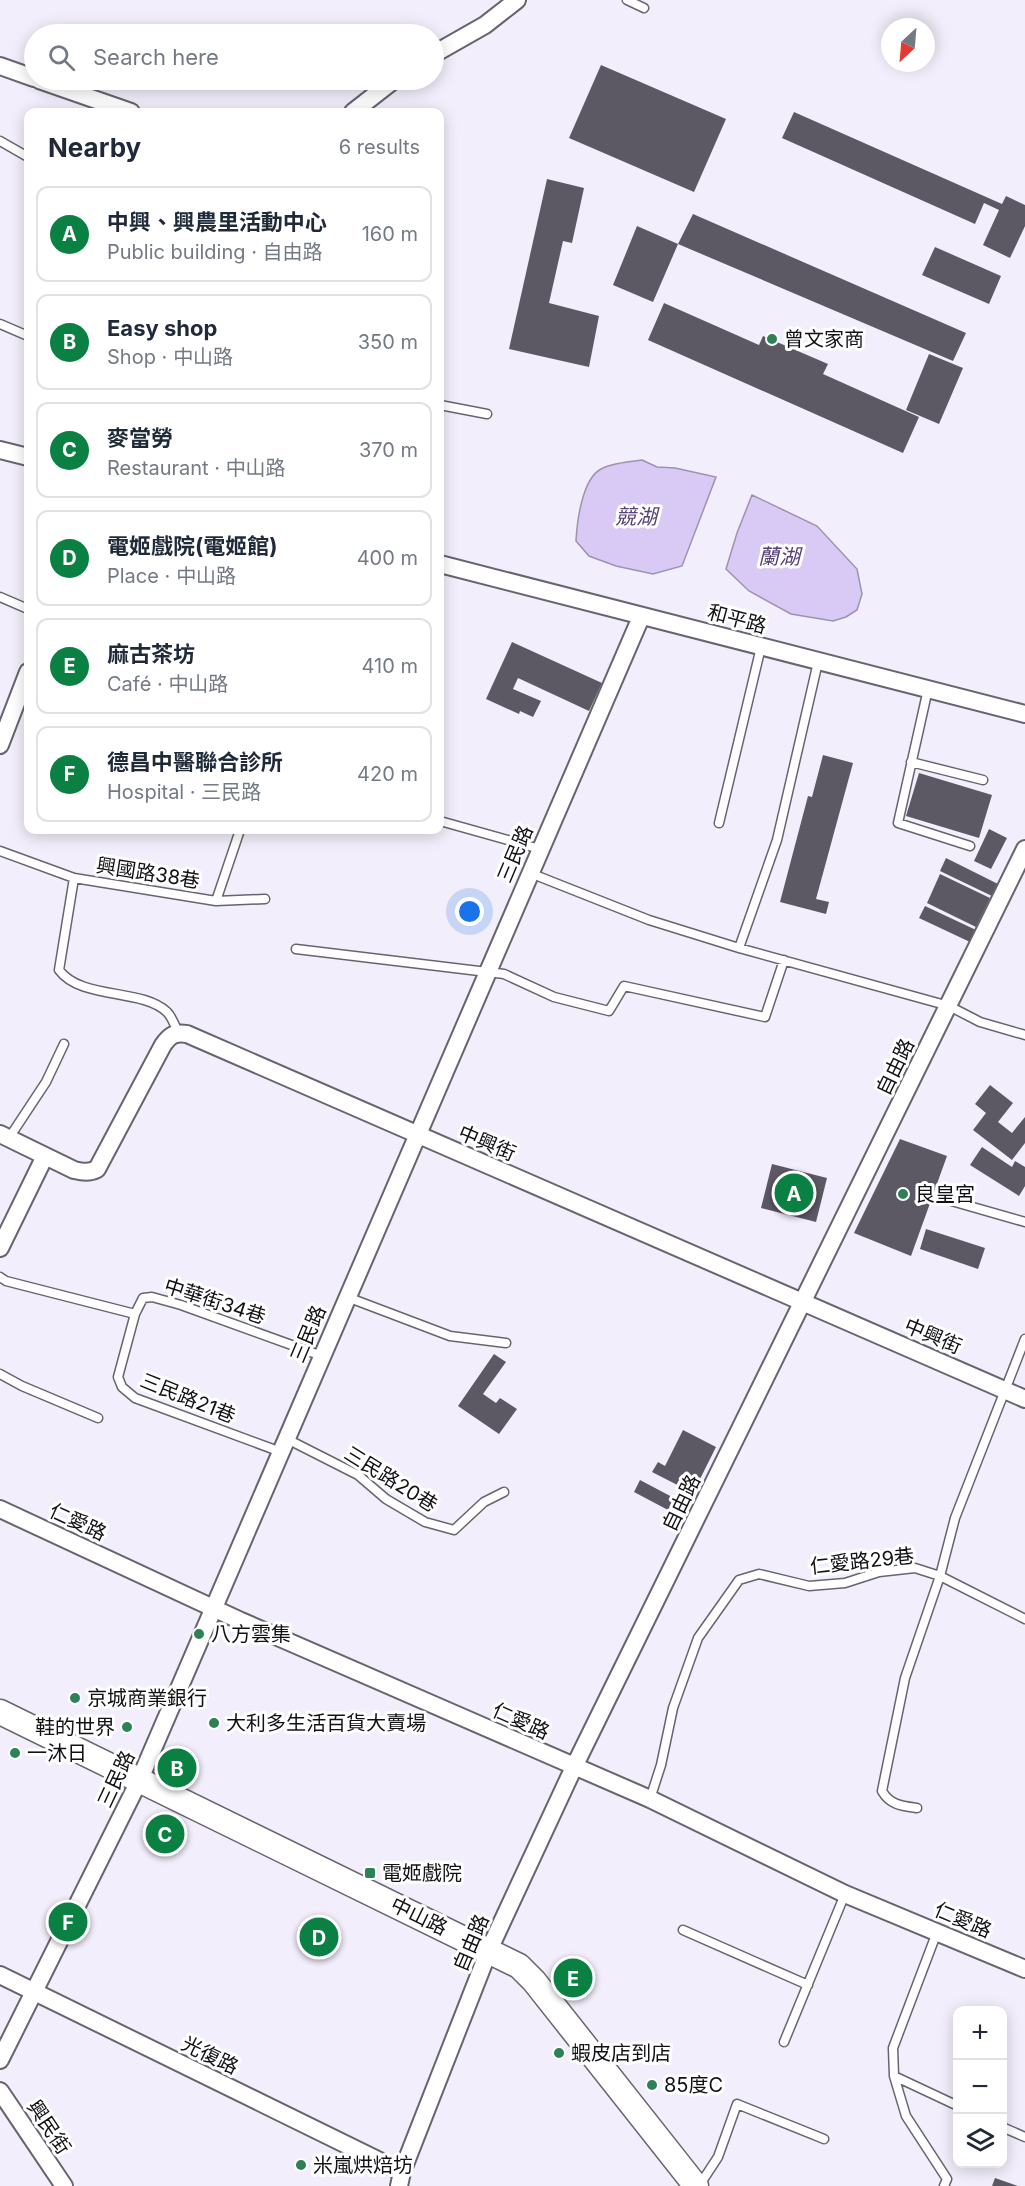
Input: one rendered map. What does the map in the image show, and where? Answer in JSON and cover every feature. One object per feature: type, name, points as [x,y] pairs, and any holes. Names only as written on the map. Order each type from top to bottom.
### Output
[{"type":"main road","name":"中山路","points":[[0,1712],[519,1966],[534,1981],[697,2186]]},
{"type":"street","points":[[444,48],[485,25],[517,0]]},
{"type":"street","points":[[0,66],[24,74]]},
{"type":"street","points":[[68,90],[120,108]]},
{"type":"street","points":[[358,108],[381,90]]},
{"type":"street","points":[[0,450],[24,456]]},
{"type":"street","name":"和平路","points":[[444,565],[1025,714]]},
{"type":"street","name":"三民路","points":[[0,2060],[140,1779],[641,617]]},
{"type":"street","points":[[0,745],[24,682]]},
{"type":"street","name":"自由路","points":[[401,2179],[489,1950],[574,1767],[1025,849]]},
{"type":"street","points":[[4,1136],[83,1172],[97,1169],[163,1045],[170,1036],[178,1032]]},
{"type":"street","name":"中興街","points":[[178,1032],[1025,1399]]},
{"type":"street","points":[[0,1248],[45,1156]]},
{"type":"street","name":"仁愛路","points":[[0,1509],[214,1608],[650,1799],[845,1894],[1025,1969]]},
{"type":"street","name":"光復路","points":[[0,1975],[401,2179]]},
{"type":"street","name":"興民街","points":[[0,2091],[64,2186]]},
{"type":"lane","points":[[627,0],[644,8]]},
{"type":"lane","points":[[0,141],[24,155]]},
{"type":"lane","points":[[0,324],[24,334]]},
{"type":"lane","points":[[444,406],[487,414]]},
{"type":"lane","points":[[0,597],[24,607]]},
{"type":"lane","points":[[719,823],[761,647]]},
{"type":"lane","points":[[739,948],[777,840],[818,662]]},
{"type":"lane","points":[[927,689],[898,823],[970,846]]},
{"type":"lane","points":[[911,762],[983,780]]},
{"type":"lane","points":[[444,822],[540,849]]},
{"type":"lane","name":"興國路38巷","points":[[216,901],[239,834]]},
{"type":"lane","name":"興國路38巷","points":[[0,851],[74,878],[216,901],[265,898]]},
{"type":"lane","points":[[530,873],[649,920],[739,948],[949,1006],[980,1022],[1025,1035]]},
{"type":"lane","name":"興國路38巷","points":[[74,878],[59,970],[64,977],[86,987],[157,1004],[169,1013],[178,1032]]},
{"type":"lane","points":[[296,949],[504,974],[554,996],[609,1011],[624,986],[765,1017],[784,960]]},
{"type":"lane","points":[[4,1136],[46,1082],[64,1044]]},
{"type":"lane","points":[[941,1198],[1025,1222]]},
{"type":"lane","points":[[0,1277],[6,1281],[135,1314]]},
{"type":"lane","name":"中華街34巷","points":[[135,1314],[143,1298],[152,1297],[322,1356]]},
{"type":"lane","points":[[347,1297],[450,1336],[506,1343]]},
{"type":"lane","name":"三民路21巷","points":[[135,1314],[118,1377],[122,1387],[135,1398],[284,1445]]},
{"type":"lane","name":"仁愛路29巷","points":[[650,1799],[661,1765],[673,1708],[698,1638],[739,1580],[759,1574],[809,1586],[845,1583],[879,1572],[915,1568],[940,1576],[955,1518],[1025,1338]]},
{"type":"lane","points":[[0,1374],[22,1386],[98,1418]]},
{"type":"lane","name":"三民路20巷","points":[[284,1445],[358,1475],[386,1499],[425,1522],[443,1529],[454,1530],[484,1502],[504,1492]]},
{"type":"lane","points":[[917,1808],[897,1805],[886,1798],[882,1791],[906,1678],[940,1576],[1025,1619]]},
{"type":"lane","points":[[784,2042],[845,1894]]},
{"type":"lane","points":[[683,1930],[808,1985]]},
{"type":"lane","points":[[937,1932],[893,2048],[894,2076],[906,2116],[947,2179],[944,2186]]},
{"type":"lane","points":[[894,2076],[953,2104]]},
{"type":"lane","points":[[697,2186],[718,2157],[737,2104],[824,2139]]},
{"type":"lane","points":[[1007,2129],[1025,2137]]},
{"type":"water","name":"競湖","points":[[642,460],[657,467],[675,468],[716,477],[682,566],[653,574],[616,566],[589,556],[576,541],[585,491],[595,474],[610,465]]},
{"type":"water","name":"蘭湖","points":[[752,495],[817,526],[857,569],[862,594],[857,610],[833,621],[791,614],[749,591],[726,569]]},
{"type":"building","points":[[601,65],[726,119],[694,192],[569,138]]},
{"type":"building","points":[[794,112],[1002,204],[1006,196],[1025,205],[1025,226],[1010,258],[983,245],[999,210],[984,203],[975,224],[782,138]]},
{"type":"building","points":[[547,179],[584,188],[572,243],[563,241],[549,303],[599,316],[589,367],[509,349]]},
{"type":"building","points":[[693,214],[966,333],[953,361],[678,244]]},
{"type":"building","points":[[637,226],[678,244],[653,302],[613,285]]},
{"type":"building","points":[[935,247],[1001,276],[989,304],[922,275]]},
{"type":"building","points":[[664,303],[759,345],[763,336],[828,364],[823,374],[919,417],[903,453],[648,340]]},
{"type":"building","points":[[929,354],[963,368],[939,424],[906,410]]},
{"type":"building","points":[[512,642],[602,683],[589,711],[518,678],[513,689],[541,701],[533,717],[520,711],[519,714],[486,699]]},
{"type":"building","points":[[823,755],[853,763],[816,899],[829,902],[826,914],[780,902],[808,796],[812,797]]},
{"type":"building","points":[[919,773],[992,795],[979,838],[906,816]]},
{"type":"building","points":[[989,829],[1007,838],[991,869],[974,861]]},
{"type":"building","points":[[946,858],[1000,885],[994,897],[940,871]]},
{"type":"building","points":[[940,874],[990,898],[976,927],[927,903]]},
{"type":"building","points":[[925,906],[976,930],[970,942],[919,918]]},
{"type":"building","points":[[990,1085],[1013,1103],[998,1122],[1012,1133],[1025,1117],[1025,1143],[1012,1160],[973,1130],[986,1113],[975,1104]]},
{"type":"building","name":"良皇宮","points":[[900,1139],[947,1156],[911,1256],[854,1233]]},
{"type":"building","points":[[982,1147],[1012,1167],[1015,1161],[1025,1167],[1025,1186],[1019,1196],[970,1165]]},
{"type":"building","points":[[772,1164],[827,1178],[816,1222],[761,1208]]},
{"type":"building","points":[[926,1229],[985,1248],[978,1269],[920,1249]]},
{"type":"building","points":[[494,1354],[506,1362],[483,1394],[496,1403],[500,1398],[517,1409],[499,1434],[458,1406]]},
{"type":"building","points":[[683,1430],[716,1447],[693,1493],[652,1472],[658,1462],[665,1466]]},
{"type":"building","points":[[640,1480],[691,1507],[685,1519],[634,1492]]},
{"type":"building","points":[[995,2178],[1018,2186],[992,2186]]},
{"type":"place","name":"曾文家商","points":[[772,339]]},
{"type":"place","name":"中興、興農里活動中心","points":[[794,1193]]},
{"type":"place","name":"良皇宮","points":[[903,1194]]},
{"type":"place","name":"八方雲集","points":[[199,1634]]},
{"type":"place","name":"京城商業銀行","points":[[75,1698]]},
{"type":"place","name":"大利多生活百貨大賣場","points":[[214,1723]]},
{"type":"place","name":"鞋的世界","points":[[127,1727]]},
{"type":"place","name":"一沐日","points":[[15,1753]]},
{"type":"place","name":"Easy shop","points":[[177,1768]]},
{"type":"place","name":"麥當勞","points":[[165,1834]]},
{"type":"place","name":"電姬戲院","points":[[370,1873]]},
{"type":"place","name":"德昌中醫聯合診所","points":[[68,1922]]},
{"type":"place","name":"電姬戲院(電姬館)","points":[[319,1937]]},
{"type":"place","name":"麻古茶坊","points":[[573,1978]]},
{"type":"place","name":"蝦皮店到店","points":[[559,2053]]},
{"type":"place","name":"85度C","points":[[652,2085]]},
{"type":"place","name":"米嵐烘焙坊","points":[[301,2165]]}]
